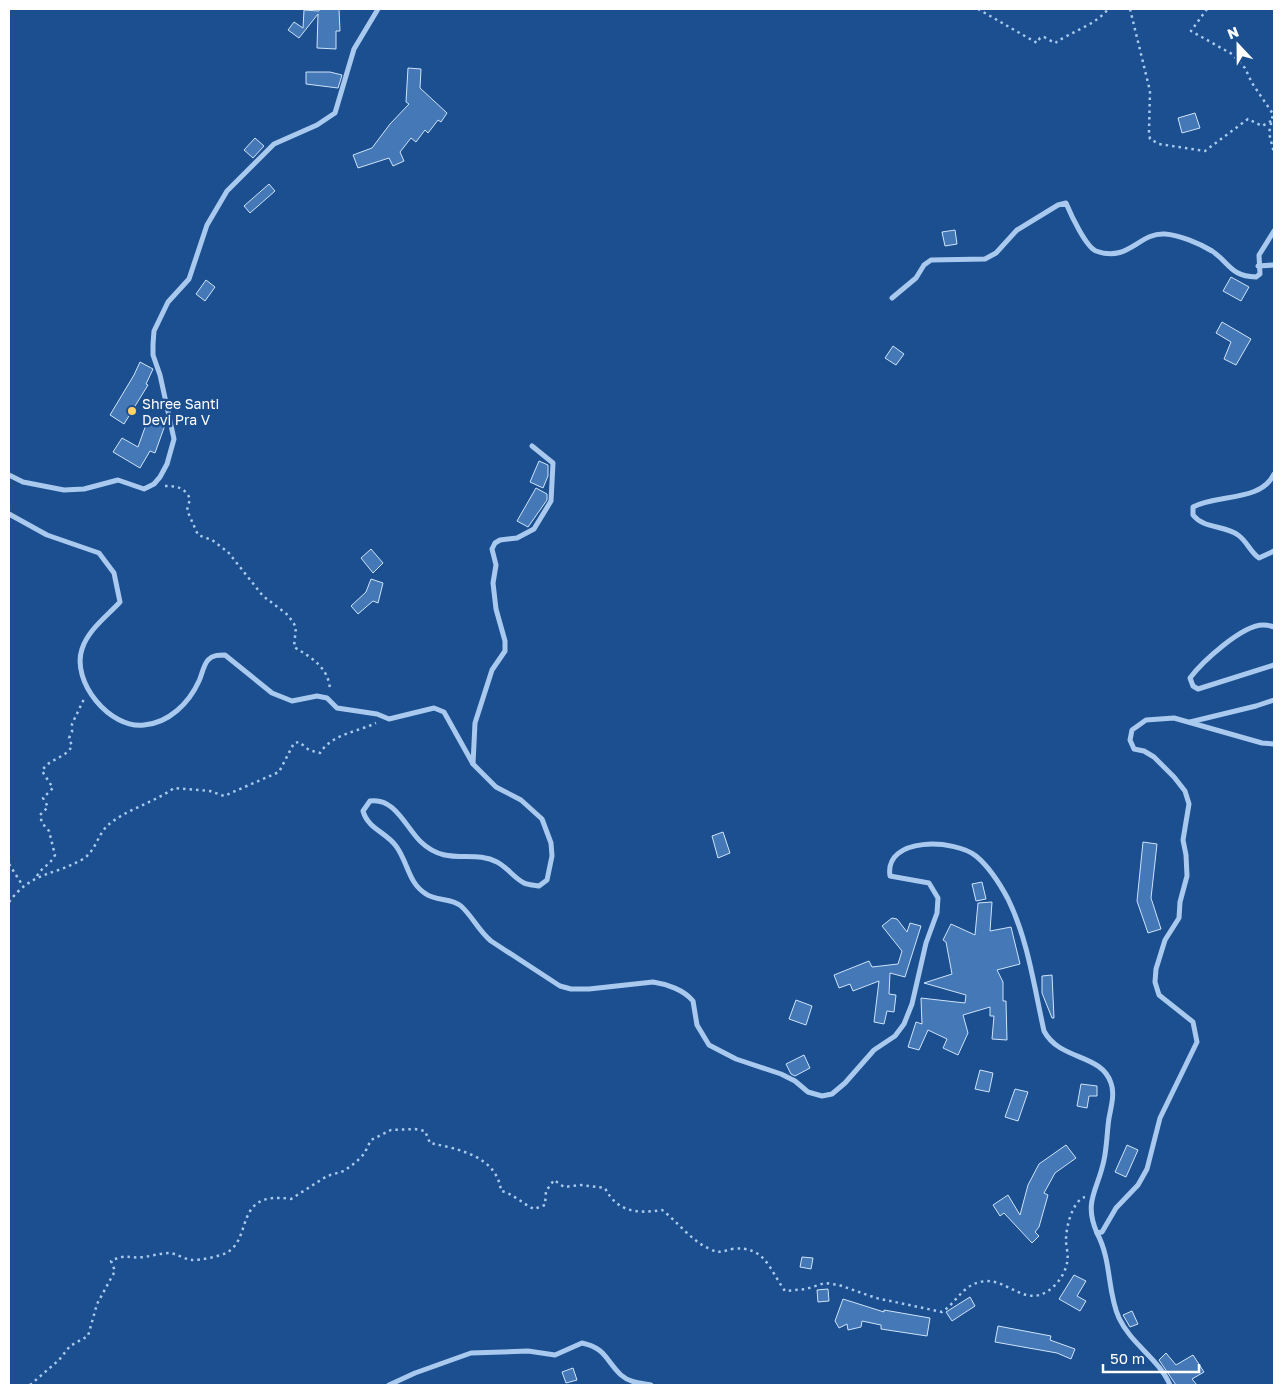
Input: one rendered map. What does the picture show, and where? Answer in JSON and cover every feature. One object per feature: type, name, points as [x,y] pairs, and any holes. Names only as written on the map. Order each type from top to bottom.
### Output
[{"type":"street","points":[[9,475],[23,482],[73,490],[118,480],[144,489],[154,484],[168,464],[174,439],[160,375],[153,355],[154,331],[168,302],[189,278],[207,225],[227,191],[274,144],[317,125],[334,113],[354,49],[378,9]]},
{"type":"street","points":[[892,298],[916,278],[924,265],[931,260],[985,259],[996,253],[1017,230],[1058,205],[1066,203],[1088,246],[1096,251],[1121,253],[1148,237],[1166,234],[1212,251],[1230,269],[1243,277],[1256,277],[1260,274],[1258,266],[1259,256],[1274,231]]},
{"type":"street","points":[[1258,266],[1274,265]]},
{"type":"street","points":[[473,764],[476,723],[492,670],[505,651],[505,641],[496,609],[493,583],[496,565],[492,549],[495,543],[500,540],[517,538],[534,528],[553,494],[554,463],[532,446]]},
{"type":"street","points":[[1274,474],[1256,491],[1205,501],[1193,507],[1193,514],[1198,521],[1238,534],[1252,554],[1259,558],[1274,551]]},
{"type":"street","points":[[9,514],[47,535],[99,553],[114,574],[119,589],[120,602],[91,631],[82,648],[80,659],[84,680],[90,693],[116,718],[124,722],[145,725],[165,718],[182,708],[198,682],[207,661],[216,654],[225,655],[281,698],[292,701],[317,696],[327,698],[337,708],[377,714],[389,720],[434,708],[444,712],[473,764],[496,786],[521,800],[542,819],[551,844],[552,856],[546,880],[539,886],[524,883],[496,861],[446,856],[432,851],[420,842],[400,816],[389,806],[378,800],[370,801],[363,811],[365,818],[396,846],[410,877],[421,891],[428,896],[458,904],[480,933],[560,986],[589,990],[653,982],[663,983],[683,993],[694,1001],[697,1025],[709,1045],[736,1059],[781,1074],[796,1082],[808,1092],[822,1096],[832,1094],[845,1083],[874,1050],[896,1036],[904,1024],[912,1004],[926,943],[937,913],[938,898],[929,883],[890,876],[888,868],[891,862],[899,854],[918,844],[949,846],[975,855],[986,867],[1008,899],[1022,932],[1044,1031],[1057,1048],[1101,1068],[1112,1086],[1113,1095],[1104,1160],[1092,1195],[1091,1215],[1108,1260],[1118,1316],[1131,1336],[1160,1367],[1170,1385]]},
{"type":"street","points":[[1274,627],[1262,625],[1240,634],[1200,665],[1190,678],[1198,689],[1274,665]]},
{"type":"street","points":[[1190,722],[1274,700]]},
{"type":"street","points":[[1097,1233],[1102,1232],[1116,1208],[1138,1186],[1147,1169],[1160,1118],[1197,1042],[1193,1022],[1159,995],[1155,982],[1156,969],[1165,940],[1179,918],[1180,902],[1187,876],[1183,840],[1189,804],[1185,791],[1174,776],[1154,757],[1144,751],[1134,749],[1130,740],[1132,730],[1146,720],[1161,718],[1190,722],[1262,743],[1274,744]]},
{"type":"street","points":[[389,1385],[415,1373],[471,1353],[507,1351],[555,1355],[582,1343],[602,1351],[621,1375],[630,1381],[651,1385]]},
{"type":"path","points":[[978,9],[1037,43],[1040,38],[1044,37],[1055,43],[1084,25],[1100,19],[1108,9]]},
{"type":"path","points":[[1130,9],[1150,90],[1150,139],[1159,144],[1205,150],[1248,119],[1262,126],[1273,120]]},
{"type":"path","points":[[1207,9],[1191,31],[1232,54],[1245,68],[1252,83],[1273,114],[1269,133],[1274,153]]},
{"type":"path","points":[[154,484],[177,486],[188,494],[190,498],[187,510],[198,534],[212,540],[228,552],[263,596],[288,615],[296,628],[294,647],[310,656],[325,672],[330,690],[327,698]]},
{"type":"path","points":[[36,878],[42,869],[49,865],[55,855],[49,831],[42,823],[40,815],[48,806],[43,798],[53,788],[42,771],[50,762],[66,755],[72,746],[69,738],[72,732],[72,724],[82,701],[90,693]]},
{"type":"path","points":[[9,902],[23,886],[36,878],[84,859],[107,826],[128,812],[158,800],[174,788],[210,791],[224,796],[279,772],[294,743],[299,742],[308,750],[320,753],[326,743],[339,739],[348,732],[389,720]]},
{"type":"path","points":[[9,864],[23,886]]},
{"type":"path","points":[[30,1385],[59,1360],[70,1346],[88,1336],[97,1304],[115,1270],[111,1261],[122,1255],[143,1258],[169,1253],[192,1260],[227,1253],[237,1243],[249,1211],[274,1196],[291,1199],[327,1176],[344,1171],[364,1154],[371,1140],[390,1130],[415,1129],[425,1131],[430,1143],[452,1147],[476,1156],[495,1175],[501,1191],[509,1193],[519,1202],[534,1209],[545,1205],[546,1191],[554,1180],[564,1187],[580,1185],[605,1188],[611,1201],[626,1209],[644,1213],[662,1210],[709,1249],[720,1253],[732,1249],[758,1252],[768,1262],[773,1274],[785,1291],[806,1289],[825,1283],[839,1284],[876,1298],[942,1312],[952,1306],[964,1289],[980,1282],[996,1282],[1026,1296],[1036,1297],[1054,1286],[1068,1262],[1066,1238],[1073,1209],[1082,1198],[1092,1195]]},
{"type":"building","points":[[319,9],[339,9],[340,31],[336,31],[336,49],[317,48],[318,14],[299,38],[288,30],[294,22],[303,28],[304,10],[319,11]]},
{"type":"building","points":[[408,68],[421,69],[420,88],[447,113],[441,122],[438,120],[428,133],[425,130],[416,142],[411,138],[400,152],[404,161],[393,166],[389,158],[358,168],[353,155],[372,148],[390,124],[409,104],[406,102]]},
{"type":"building","points":[[306,72],[330,72],[342,75],[338,88],[306,84]]},
{"type":"building","points":[[1195,113],[1200,128],[1182,133],[1178,118]]},
{"type":"building","points":[[255,138],[264,146],[253,158],[244,150]]},
{"type":"building","points":[[269,184],[275,191],[250,213],[244,206]]},
{"type":"building","points":[[955,230],[957,244],[945,246],[942,232]]},
{"type":"building","points":[[1231,277],[1249,287],[1241,301],[1223,291]]},
{"type":"building","points":[[206,280],[215,287],[205,301],[196,294]]},
{"type":"building","points":[[1222,322],[1251,339],[1236,365],[1224,359],[1231,342],[1216,333]]},
{"type":"building","points":[[893,346],[904,354],[896,365],[885,358]]},
{"type":"building","points":[[140,362],[153,369],[146,384],[148,385],[124,424],[110,415]]},
{"type":"building","points":[[148,419],[165,425],[155,453],[150,451],[140,468],[113,452],[122,438],[138,447]]},
{"type":"building","points":[[539,461],[548,465],[548,476],[543,488],[530,482]]},
{"type":"building","points":[[536,488],[547,494],[547,500],[528,527],[517,521]]},
{"type":"building","points":[[371,549],[383,563],[373,573],[361,558]]},
{"type":"building","points":[[371,579],[383,583],[378,603],[373,601],[358,614],[351,606],[366,592]]},
{"type":"building","points":[[723,832],[730,853],[718,858],[712,836]]},
{"type":"building","points":[[1143,842],[1157,844],[1151,898],[1161,929],[1148,933],[1137,901]]},
{"type":"building","points":[[982,882],[986,899],[976,901],[972,884]]},
{"type":"building","points":[[992,902],[990,931],[1011,927],[1020,964],[997,970],[1003,982],[1003,1001],[1006,1001],[1007,1040],[992,1039],[994,1016],[990,1016],[990,1007],[963,1015],[968,1033],[958,1055],[943,1048],[947,1039],[928,1030],[919,1050],[908,1047],[916,1022],[922,1024],[921,998],[965,1003],[966,995],[924,983],[952,974],[946,942],[943,940],[951,924],[975,935],[978,903]]},
{"type":"building","points":[[892,918],[897,919],[907,932],[910,923],[921,926],[905,977],[890,973],[889,994],[896,995],[894,1012],[887,1011],[884,1024],[874,1022],[879,981],[853,991],[850,984],[839,988],[834,975],[869,961],[872,967],[898,964],[902,951],[882,926]]},
{"type":"building","points":[[1052,975],[1054,1018],[1052,1018],[1042,993],[1042,976]]},
{"type":"building","points":[[796,1000],[812,1006],[806,1025],[789,1019]]},
{"type":"building","points":[[804,1055],[810,1068],[795,1076],[791,1074],[786,1064]]},
{"type":"building","points":[[980,1070],[993,1073],[989,1092],[975,1089]]},
{"type":"building","points":[[1081,1084],[1097,1086],[1097,1096],[1089,1096],[1087,1108],[1077,1106]]},
{"type":"building","points":[[1015,1089],[1028,1092],[1018,1121],[1005,1117]]},
{"type":"building","points":[[1066,1145],[1076,1158],[1055,1173],[1044,1193],[1048,1195],[1039,1227],[1035,1232],[1039,1236],[1032,1243],[1004,1213],[1000,1216],[993,1205],[1008,1195],[1020,1215],[1028,1185],[1039,1164]]},
{"type":"building","points":[[1127,1145],[1138,1150],[1126,1177],[1115,1172]]},
{"type":"building","points":[[802,1257],[813,1258],[811,1269],[800,1267]]},
{"type":"building","points":[[1074,1275],[1086,1281],[1077,1296],[1086,1301],[1080,1311],[1059,1299]]},
{"type":"building","points":[[828,1289],[829,1301],[818,1302],[817,1290]]},
{"type":"building","points":[[970,1297],[975,1306],[952,1321],[946,1312]]},
{"type":"building","points":[[843,1299],[884,1312],[884,1310],[930,1318],[927,1336],[881,1329],[881,1325],[862,1321],[861,1327],[848,1330],[847,1324],[839,1328],[835,1321]]},
{"type":"building","points":[[1132,1311],[1138,1324],[1130,1327],[1123,1315]]},
{"type":"building","points":[[998,1326],[1051,1336],[1050,1340],[1075,1349],[1071,1359],[1057,1353],[995,1342]]},
{"type":"building","points":[[1166,1353],[1176,1365],[1193,1355],[1204,1372],[1192,1379],[1197,1385],[1176,1385],[1159,1360]]},
{"type":"building","points":[[573,1368],[577,1380],[566,1383],[562,1372]]},
{"type":"place","name":"Shree Santi Devi Pra V","points":[[132,411]]}]
